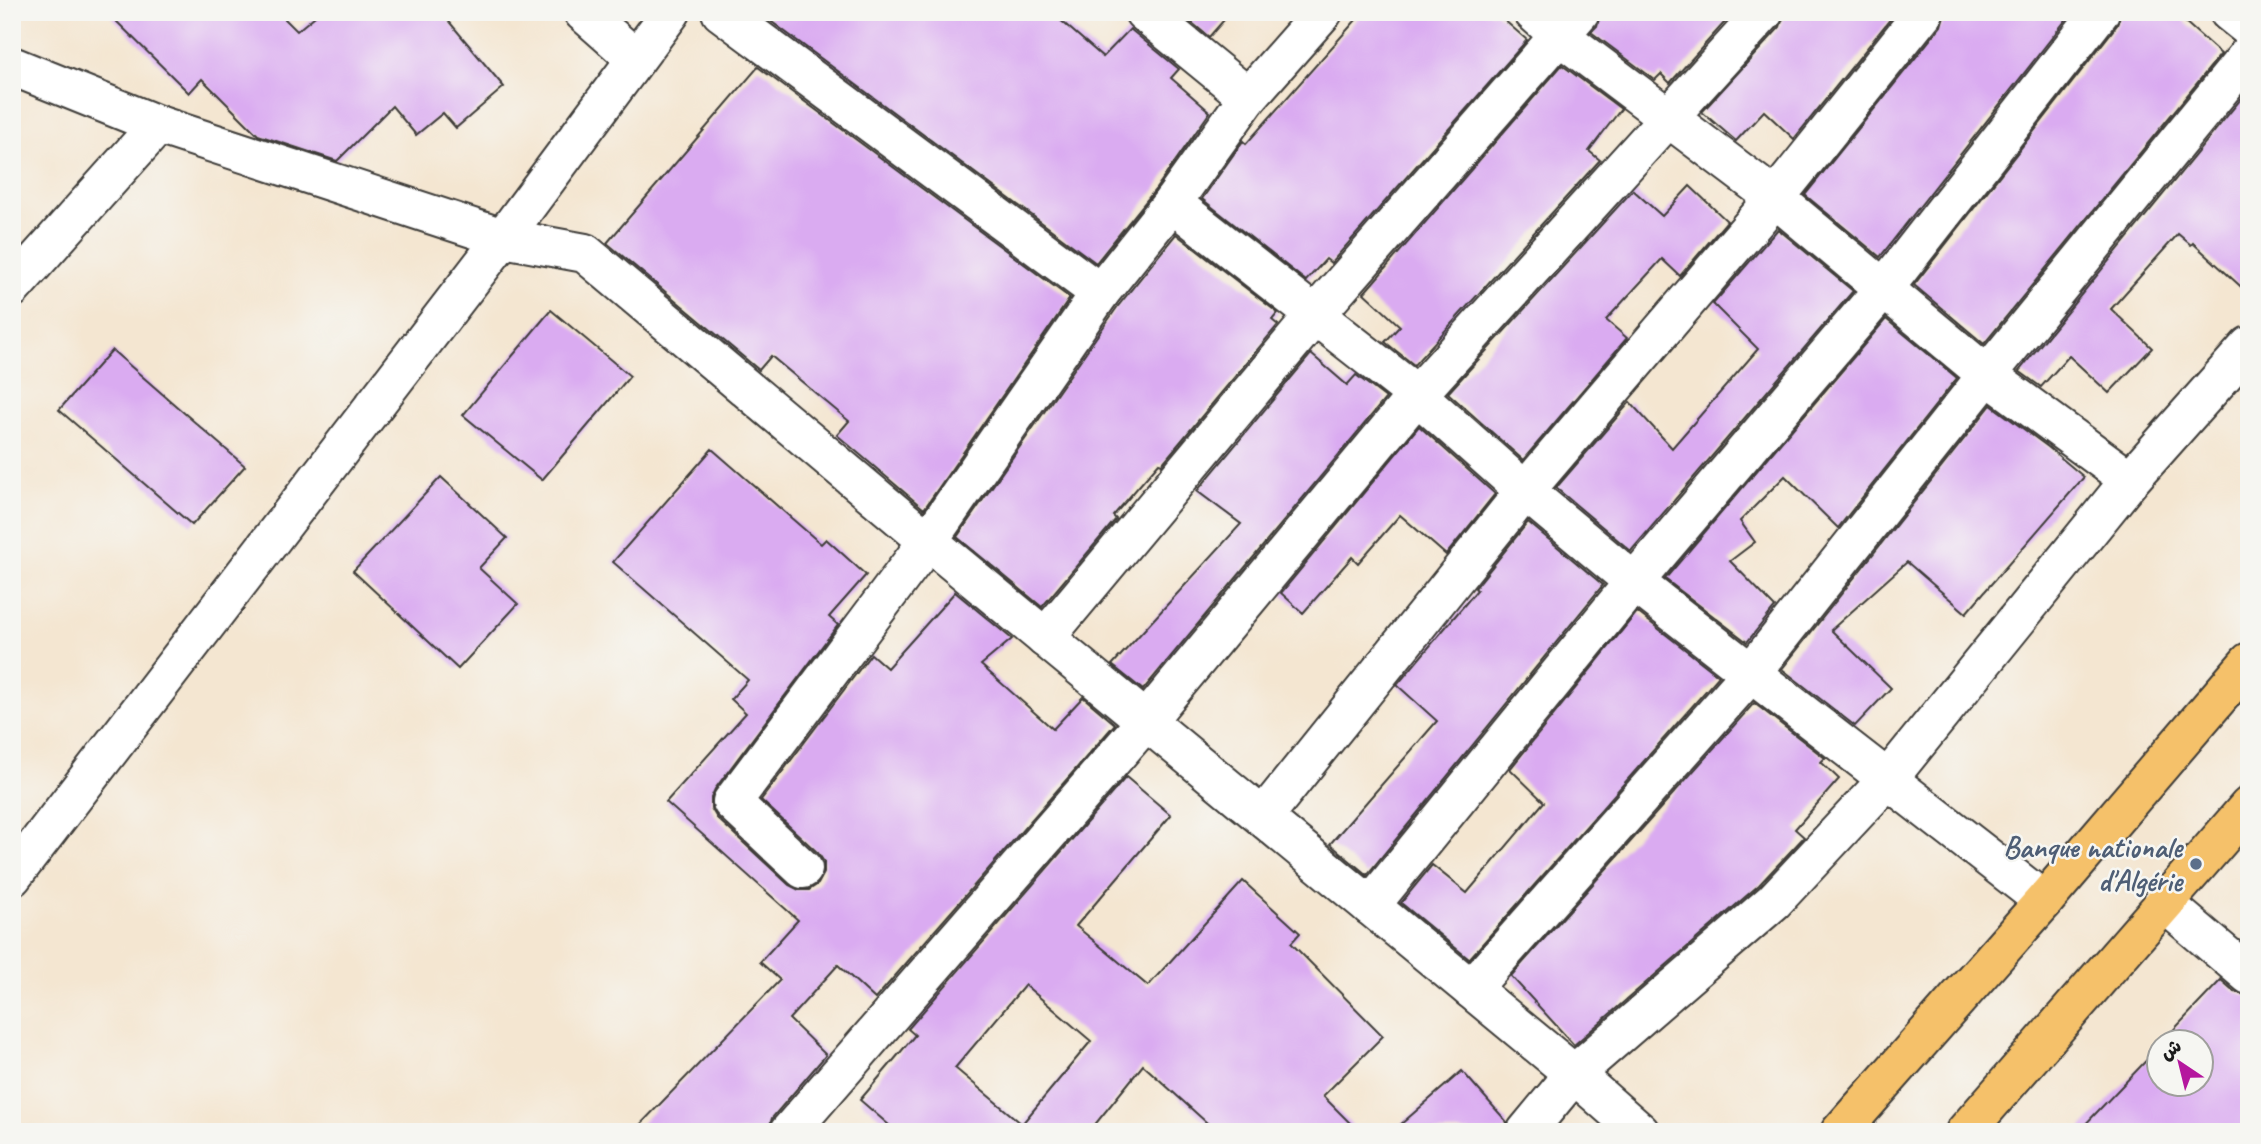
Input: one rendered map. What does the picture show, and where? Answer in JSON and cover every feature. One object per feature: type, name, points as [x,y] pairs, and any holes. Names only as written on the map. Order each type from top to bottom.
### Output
[{"type":"main road","points":[[1840,1132],[2044,901],[2249,662]]},
{"type":"main road","points":[[1969,1130],[2163,902],[2249,806]]},
{"type":"street","points":[[583,12],[635,58]]},
{"type":"street","points":[[12,877],[503,238],[671,12]]},
{"type":"street","points":[[721,12],[1100,293]]},
{"type":"street","points":[[1144,12],[1248,97]]},
{"type":"street","points":[[803,869],[733,802],[928,541],[1100,293],[1172,203],[1248,97],[1323,12]]},
{"type":"street","points":[[789,1132],[1146,721],[1417,395],[1764,12]]},
{"type":"street","points":[[1263,817],[1525,491],[1775,198],[1924,12]]},
{"type":"street","points":[[1370,906],[1634,582],[1885,288],[2100,12]]},
{"type":"street","points":[[2229,12],[2249,28]]},
{"type":"street","points":[[1045,638],[1558,20],[1670,118],[1775,198],[1987,375],[2130,480]]},
{"type":"street","points":[[1471,989],[1751,673],[1987,375],[2249,54]]},
{"type":"street","points":[[12,66],[158,125],[503,238],[585,253],[928,541],[1574,1073],[1640,1132]]},
{"type":"street","points":[[12,288],[158,125]]},
{"type":"street","points":[[1172,203],[1417,395],[1525,491],[1634,582],[2044,901]]},
{"type":"street","points":[[1526,1132],[1574,1073],[1774,901],[1888,779],[2130,480],[2249,346]]},
{"type":"street","points":[[2163,902],[2249,975]]},
{"type":"building","points":[[107,12],[278,12],[297,31],[320,12],[441,12],[504,87],[456,128],[443,113],[416,135],[392,106],[337,161],[258,135],[202,79],[189,93]]},
{"type":"building","points":[[774,12],[1051,12],[1103,57],[1130,29],[1179,69],[1171,78],[1210,112],[1155,190],[1096,263],[768,19]]},
{"type":"building","points":[[1179,12],[1231,12],[1209,37]]},
{"type":"building","points":[[1363,12],[1495,12],[1527,40],[1331,263],[1326,259],[1306,281],[1202,199],[1243,141],[1246,144]]},
{"type":"building","points":[[1601,12],[1734,12],[1670,83],[1661,74],[1655,80],[1591,32],[1597,26]]},
{"type":"building","points":[[1785,12],[1896,12],[1794,139],[1764,111],[1736,141],[1702,112],[1780,27]]},
{"type":"building","points":[[1945,12],[2072,12],[1880,257],[1805,195],[1941,26]]},
{"type":"building","points":[[2121,12],[2174,12],[2221,54],[1984,344],[1914,285],[2117,25]]},
{"type":"building","points":[[1562,65],[1621,109],[1589,151],[1600,160],[1414,365],[1385,342],[1400,326],[1364,293]]},
{"type":"building","points":[[758,67],[1070,298],[924,509],[837,435],[849,421],[771,356],[759,370],[607,243]]},
{"type":"building","points":[[2249,89],[2249,294],[2193,243],[2191,245],[2178,234],[2111,309],[2152,348],[2109,393],[2069,356],[2041,387],[2019,371]]},
{"type":"building","points":[[1690,186],[1727,221],[1680,276],[1662,259],[1606,320],[1627,338],[1523,460],[1448,393],[1633,190],[1662,216]]},
{"type":"building","points":[[1778,229],[1853,291],[1631,551],[1556,488],[1630,402],[1672,448],[1758,349],[1713,304]]},
{"type":"building","points":[[1176,234],[1278,313],[1272,320],[1278,325],[1162,464],[1159,463],[1113,516],[1116,519],[1042,607],[957,537],[1118,306]]},
{"type":"building","points":[[551,310],[630,376],[542,480],[463,415]]},
{"type":"building","points":[[1886,319],[1957,378],[1838,528],[1785,476],[1740,521],[1755,542],[1730,561],[1775,607],[1747,642],[1665,579]]},
{"type":"building","points":[[112,350],[245,466],[192,525],[59,410]]},
{"type":"building","points":[[1311,354],[1347,385],[1356,375],[1386,398],[1143,690],[1112,665],[1241,524],[1197,491]]},
{"type":"building","points":[[1991,405],[2084,477],[1966,613],[1907,562],[1831,630],[1891,688],[1855,726],[1782,669]]},
{"type":"building","points":[[1419,426],[1495,494],[1446,555],[1400,515],[1358,563],[1352,557],[1303,613],[1281,593]]},
{"type":"building","points":[[712,449],[821,544],[826,539],[866,575],[829,617],[838,625],[715,789],[711,798],[711,808],[717,818],[789,885],[799,890],[809,890],[818,884],[824,873],[824,862],[818,853],[761,800],[871,654],[887,668],[955,592],[1012,639],[981,665],[1053,729],[1083,697],[1115,724],[875,999],[838,965],[789,1019],[826,1055],[772,1118],[768,1132],[633,1132],[780,980],[760,962],[798,920],[666,802],[746,713],[731,699],[748,680],[613,562]]},
{"type":"building","points":[[441,477],[507,538],[479,568],[518,604],[458,669],[353,571]]},
{"type":"building","points":[[1528,522],[1603,585],[1367,875],[1330,844],[1437,721],[1397,685],[1477,590],[1475,588]]},
{"type":"building","points":[[1637,612],[1719,676],[1469,959],[1401,903],[1432,865],[1467,893],[1544,802],[1510,769]]},
{"type":"building","points":[[1754,703],[1825,758],[1821,762],[1839,779],[1795,829],[1804,837],[1759,885],[1574,1045],[1511,976]]},
{"type":"building","points":[[1126,777],[1171,815],[1076,926],[1148,986],[1243,881],[1300,933],[1291,943],[1383,1036],[1323,1096],[1359,1132],[1217,1132],[1143,1065],[1089,1132],[897,1132],[860,1100],[915,1035],[908,1029]],"holes":[[[1025,985],[1091,1041],[1022,1124],[955,1068]]]},
{"type":"building","points":[[2221,980],[2235,992],[2249,996],[2249,1132],[2078,1132],[2146,1061],[2146,1098],[2216,1098],[2216,1028],[2175,1028]]},
{"type":"building","points":[[1462,1071],[1507,1122],[1505,1132],[1392,1132]]},
{"type":"place","name":"Banque nationale d'Algérie","points":[[2196,864]]}]
